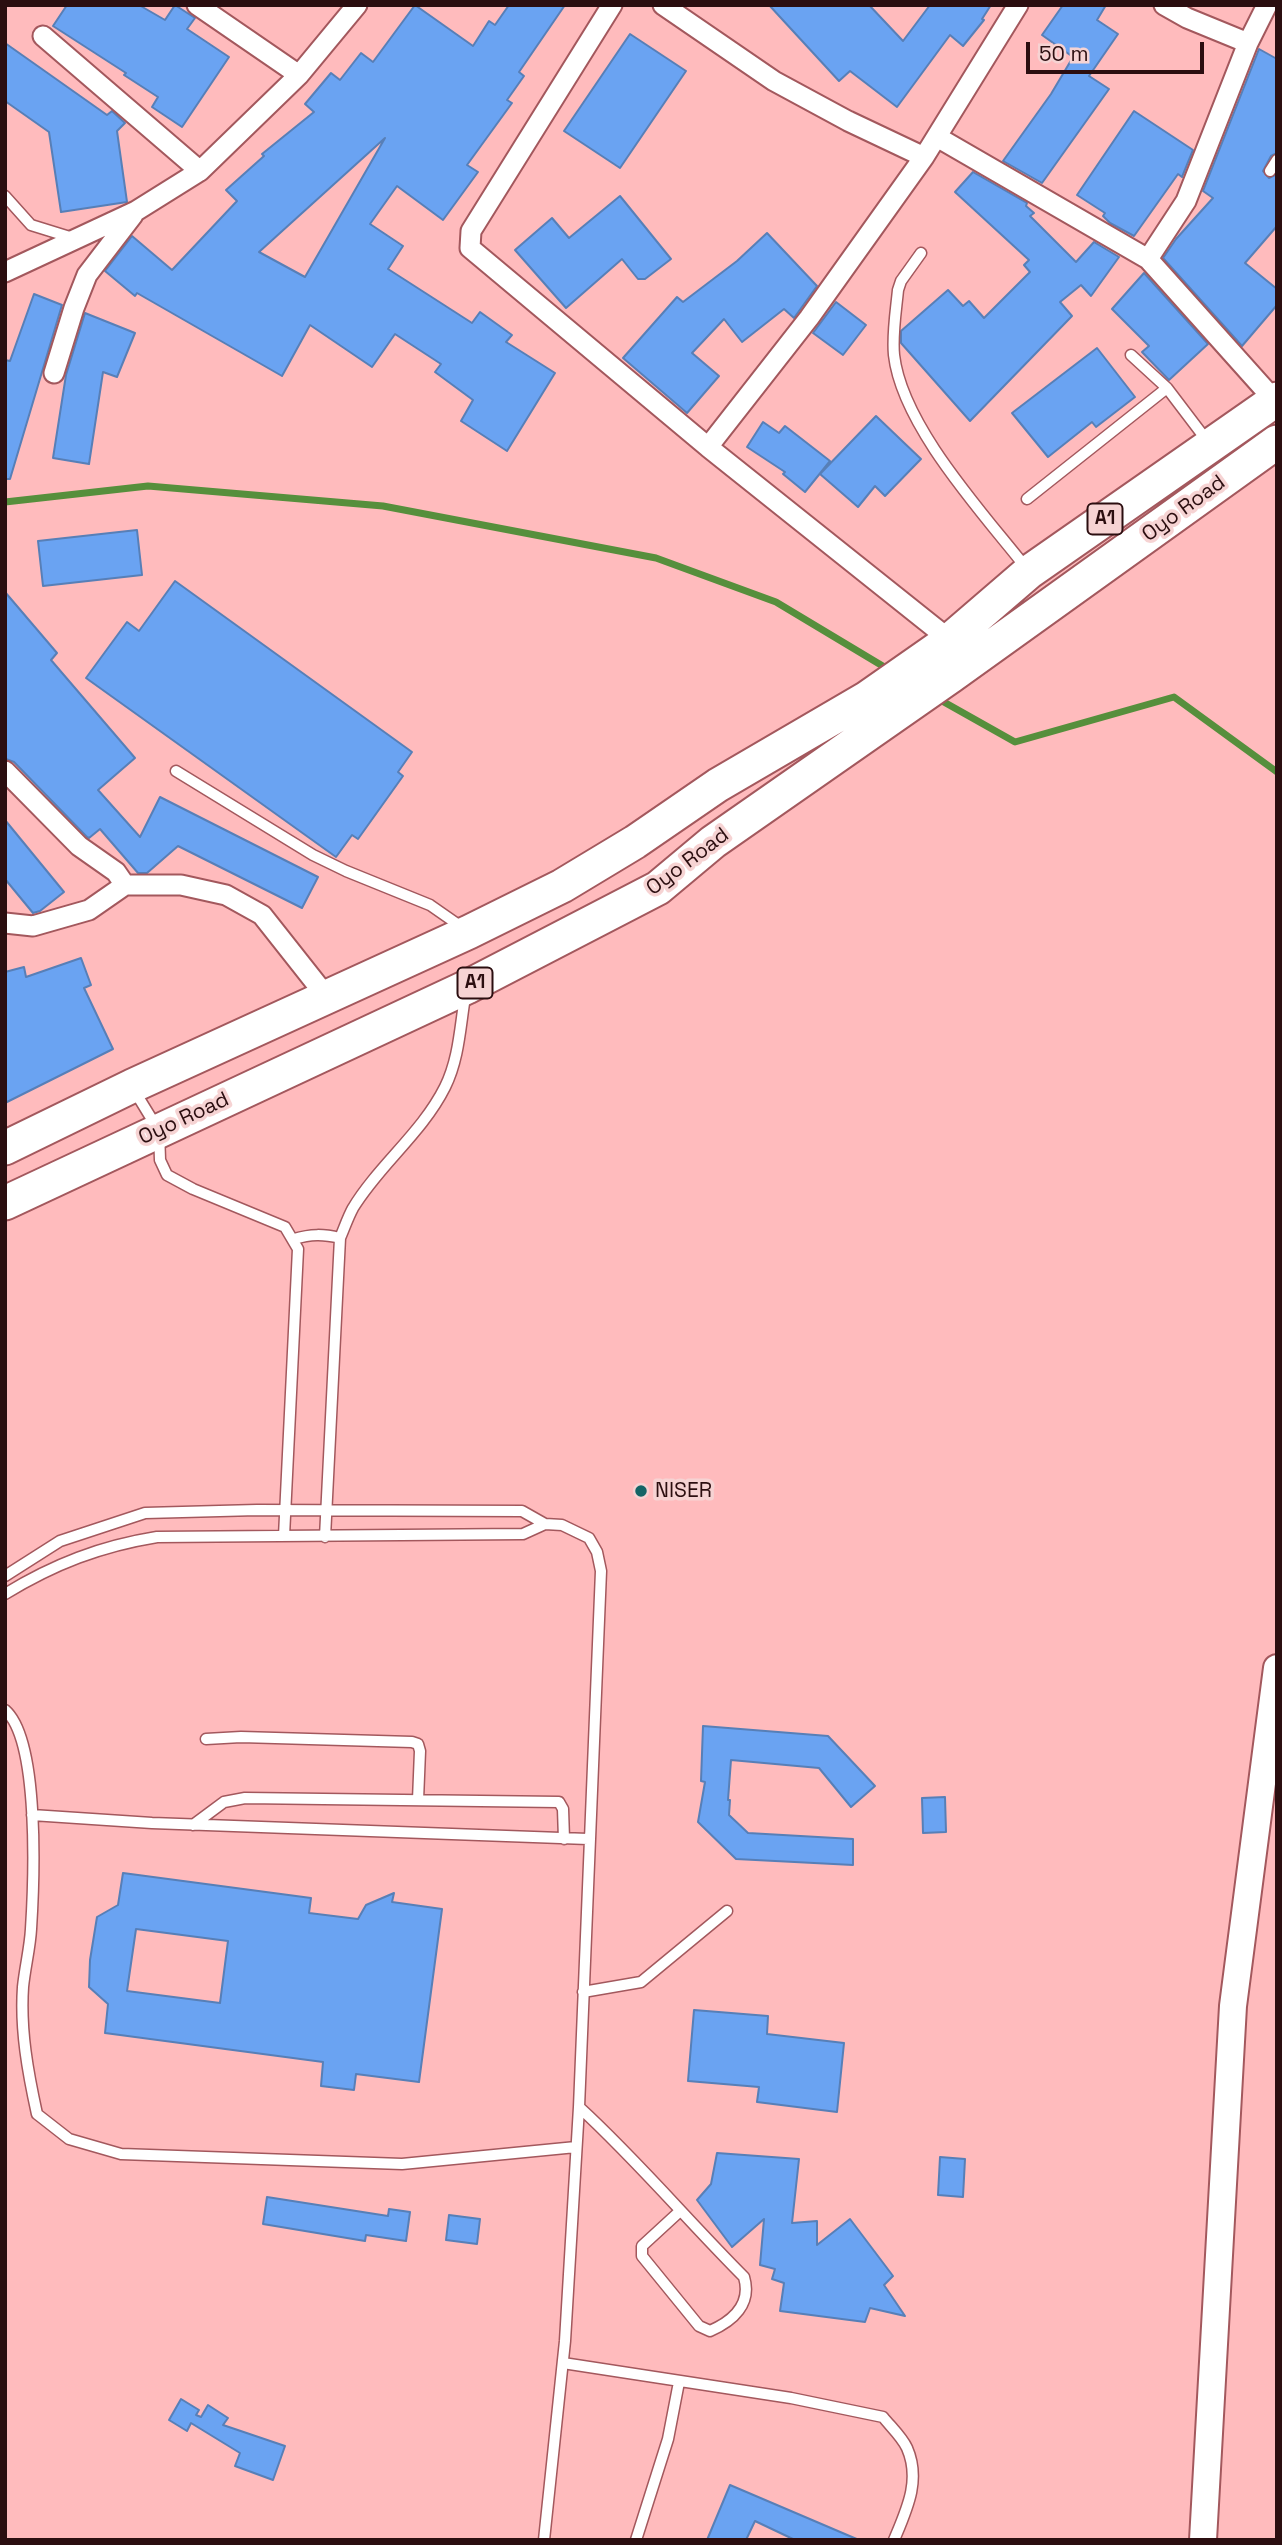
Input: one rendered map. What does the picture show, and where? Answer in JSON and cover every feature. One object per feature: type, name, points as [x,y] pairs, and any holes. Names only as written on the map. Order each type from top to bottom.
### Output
[{"type":"highway","name":"Oyo Road","points":[[5,1203],[467,987],[658,888],[713,842],[910,704],[947,654],[1029,572],[1276,400]]},
{"type":"highway","name":"Oyo Road","points":[[5,1148],[562,886],[635,842],[718,785],[947,654],[1277,442]]},
{"type":"street","points":[[197,5],[299,75]]},
{"type":"street","points":[[5,272],[136,211],[200,171],[299,75],[357,5]]},
{"type":"street","points":[[612,5],[471,231],[470,248],[708,447],[947,654]]},
{"type":"street","points":[[663,5],[774,80],[848,121],[924,158]]},
{"type":"street","points":[[708,447],[809,318],[924,158],[1018,5]]},
{"type":"street","points":[[1164,5],[1187,18],[1248,43]]},
{"type":"street","points":[[1148,259],[1186,201],[1248,43],[1267,5]]},
{"type":"street","points":[[43,36],[200,171]]},
{"type":"street","points":[[937,137],[1148,259],[1276,400]]},
{"type":"street","points":[[54,373],[87,275],[136,211]]},
{"type":"street","points":[[5,771],[79,846],[116,872],[125,885]]},
{"type":"street","points":[[5,923],[33,926],[89,910],[125,885],[181,885],[226,895],[262,915],[326,996]]},
{"type":"street","points":[[1203,2540],[1233,2006],[1277,1668]]},
{"type":"lane","points":[[1269,171],[1277,160]]},
{"type":"lane","points":[[5,196],[31,225],[76,239]]},
{"type":"lane","points":[[921,253],[901,281],[898,290],[894,354],[900,381],[911,411],[939,455],[1029,572]]},
{"type":"lane","points":[[1131,355],[1167,388],[1211,446]]},
{"type":"lane","points":[[1027,499],[1167,388]]},
{"type":"lane","points":[[176,771],[313,855],[346,872],[430,905],[469,932]]},
{"type":"lane","points":[[325,1537],[340,1238],[352,1210],[432,1111],[446,1086],[455,1063],[467,987]]},
{"type":"lane","points":[[132,1086],[159,1132],[160,1160],[167,1175],[193,1189],[285,1227],[298,1249],[284,1536]]},
{"type":"lane","points":[[294,1239],[310,1234],[340,1238]]},
{"type":"lane","points":[[5,1576],[60,1541],[145,1513],[522,1511],[545,1524],[562,1525],[589,1538],[597,1552],[601,1571],[579,2107],[563,2363],[544,2540]]},
{"type":"lane","points":[[5,1594],[38,1574],[84,1553],[157,1537],[523,1534],[545,1524]]},
{"type":"lane","points":[[5,1710],[14,1718],[29,1766],[32,1815],[31,1930],[23,1988],[25,2059],[37,2114],[69,2139],[121,2154],[402,2164],[576,2147]]},
{"type":"lane","points":[[206,1739],[241,1737],[412,1742],[418,1744],[420,1751],[418,1800]]},
{"type":"lane","points":[[193,1825],[225,1802],[245,1798],[559,1802],[563,1809],[564,1839]]},
{"type":"lane","points":[[32,1815],[193,1825],[588,1839]]},
{"type":"lane","points":[[583,1992],[641,1982],[727,1911]]},
{"type":"lane","points":[[579,2107],[620,2145],[679,2212],[744,2277],[748,2290],[744,2304],[720,2327],[710,2331],[699,2326],[642,2256],[642,2246],[679,2212]]},
{"type":"lane","points":[[563,2363],[791,2398],[883,2417],[906,2446],[915,2472],[906,2512],[894,2540]]},
{"type":"lane","points":[[636,2540],[668,2439],[679,2382]]},
{"type":"building","points":[[67,5],[139,5],[165,20],[175,5],[195,18],[187,29],[229,57],[182,127],[152,107],[158,97],[53,26]]},
{"type":"building","points":[[415,5],[473,46],[489,21],[495,25],[509,5],[565,5],[519,72],[524,76],[507,100],[512,103],[467,165],[478,172],[443,220],[397,186],[370,224],[403,246],[388,269],[472,323],[480,312],[512,335],[506,342],[555,373],[507,451],[461,421],[473,400],[435,372],[441,364],[395,334],[372,367],[310,325],[282,376],[137,293],[135,296],[105,271],[132,236],[172,270],[237,201],[226,190],[264,156],[262,154],[314,112],[305,104],[331,73],[340,80],[361,53],[373,62]],"holes":[[[385,138],[305,277],[259,252]]]},
{"type":"building","points":[[769,5],[869,5],[903,41],[930,5],[991,5],[982,19],[984,20],[963,46],[950,35],[897,107],[850,71],[839,81]]},
{"type":"building","points":[[1063,5],[1106,5],[1097,20],[1118,34],[1089,76],[1109,89],[1042,183],[1003,161],[1051,94],[1073,57],[1042,35]]},
{"type":"building","points":[[630,34],[686,71],[620,168],[564,131]]},
{"type":"building","points":[[5,43],[107,115],[112,111],[125,123],[117,131],[127,202],[61,212],[49,132],[5,101]]},
{"type":"building","points":[[1259,49],[1277,59],[1277,153],[1271,156],[1263,171],[1269,178],[1277,174],[1277,226],[1245,263],[1277,289],[1277,305],[1242,346],[1163,258],[1176,239],[1213,198],[1203,191]]},
{"type":"building","points":[[1134,111],[1193,150],[1182,177],[1178,174],[1134,236],[1110,223],[1103,216],[1105,213],[1077,195]]},
{"type":"building","points":[[973,172],[1027,203],[1026,206],[1034,213],[1030,216],[1076,262],[1094,242],[1119,257],[1091,296],[1081,285],[1060,302],[1072,316],[970,421],[901,343],[901,331],[948,290],[963,306],[969,301],[984,318],[1030,272],[1024,265],[1029,260],[955,192]]},
{"type":"building","points":[[620,196],[671,259],[645,279],[638,279],[622,259],[566,308],[515,250],[552,218],[569,238]]},
{"type":"building","points":[[767,233],[817,286],[794,318],[784,309],[742,342],[724,319],[692,353],[719,376],[687,413],[623,358],[677,297],[683,302],[737,261]]},
{"type":"building","points":[[1144,273],[1208,344],[1169,380],[1142,352],[1149,346],[1112,309]]},
{"type":"building","points":[[34,294],[62,305],[10,479],[5,479],[5,360],[10,361]]},
{"type":"building","points":[[836,302],[866,325],[843,355],[813,333]]},
{"type":"building","points":[[85,313],[135,333],[117,377],[103,372],[89,464],[53,458],[66,375]]},
{"type":"building","points":[[1097,348],[1135,397],[1096,427],[1092,422],[1048,457],[1012,413]]},
{"type":"building","points":[[876,416],[921,459],[885,496],[875,486],[858,507],[820,474]]},
{"type":"building","points":[[763,422],[779,433],[785,426],[830,461],[805,492],[783,474],[785,472],[747,447]]},
{"type":"building","points":[[137,530],[142,575],[43,586],[38,541]]},
{"type":"building","points":[[175,581],[412,752],[398,772],[403,776],[358,839],[352,835],[336,857],[86,678],[127,622],[139,631]]},
{"type":"building","points":[[5,592],[57,653],[51,660],[135,758],[98,790],[140,837],[160,797],[318,877],[302,908],[178,846],[147,873],[138,873],[100,829],[87,837],[14,762],[6,759]]},
{"type":"building","points":[[5,820],[64,892],[40,911],[33,913],[5,879]]},
{"type":"building","points":[[81,958],[91,985],[84,988],[113,1049],[5,1103],[5,972],[24,967],[26,977]]},
{"type":"building","points":[[703,1726],[828,1736],[875,1786],[851,1807],[819,1768],[731,1760],[729,1815],[748,1833],[853,1839],[853,1865],[736,1859],[698,1822],[705,1782],[701,1781]]},
{"type":"building","points":[[945,1797],[946,1832],[923,1833],[922,1798]]},
{"type":"building","points":[[123,1873],[311,1898],[309,1913],[358,1919],[366,1905],[394,1893],[392,1902],[442,1909],[419,2082],[356,2074],[354,2090],[321,2086],[323,2062],[105,2033],[108,2004],[89,1987],[90,1960],[97,1917],[118,1905]],"holes":[[[136,1929],[228,1941],[220,2003],[127,1991]]]},
{"type":"building","points":[[694,2010],[768,2016],[767,2034],[844,2043],[837,2112],[757,2102],[759,2087],[688,2081]]},
{"type":"building","points":[[717,2153],[799,2159],[792,2223],[817,2221],[817,2245],[850,2219],[893,2276],[884,2285],[905,2316],[870,2308],[865,2322],[780,2311],[784,2283],[772,2279],[775,2269],[760,2265],[764,2219],[732,2247],[697,2200],[711,2184]]},
{"type":"building","points":[[940,2157],[965,2159],[963,2197],[938,2195]]},
{"type":"building","points":[[267,2197],[388,2216],[389,2209],[410,2212],[406,2241],[366,2235],[365,2241],[263,2224]]},
{"type":"building","points":[[449,2215],[480,2219],[477,2244],[446,2240]]},
{"type":"building","points":[[181,2399],[199,2410],[196,2415],[201,2417],[208,2405],[228,2418],[223,2425],[285,2446],[273,2480],[235,2466],[240,2453],[191,2423],[187,2431],[169,2420]]},
{"type":"building","points":[[730,2485],[859,2540],[795,2540],[755,2521],[746,2540],[707,2540]]},
{"type":"waterway","points":[[5,502],[148,486],[383,506],[656,558],[776,602],[891,671]]},
{"type":"waterway","points":[[935,697],[1015,742],[1174,697],[1277,772]]},
{"type":"place","name":"NISER","points":[[641,1491]]}]
